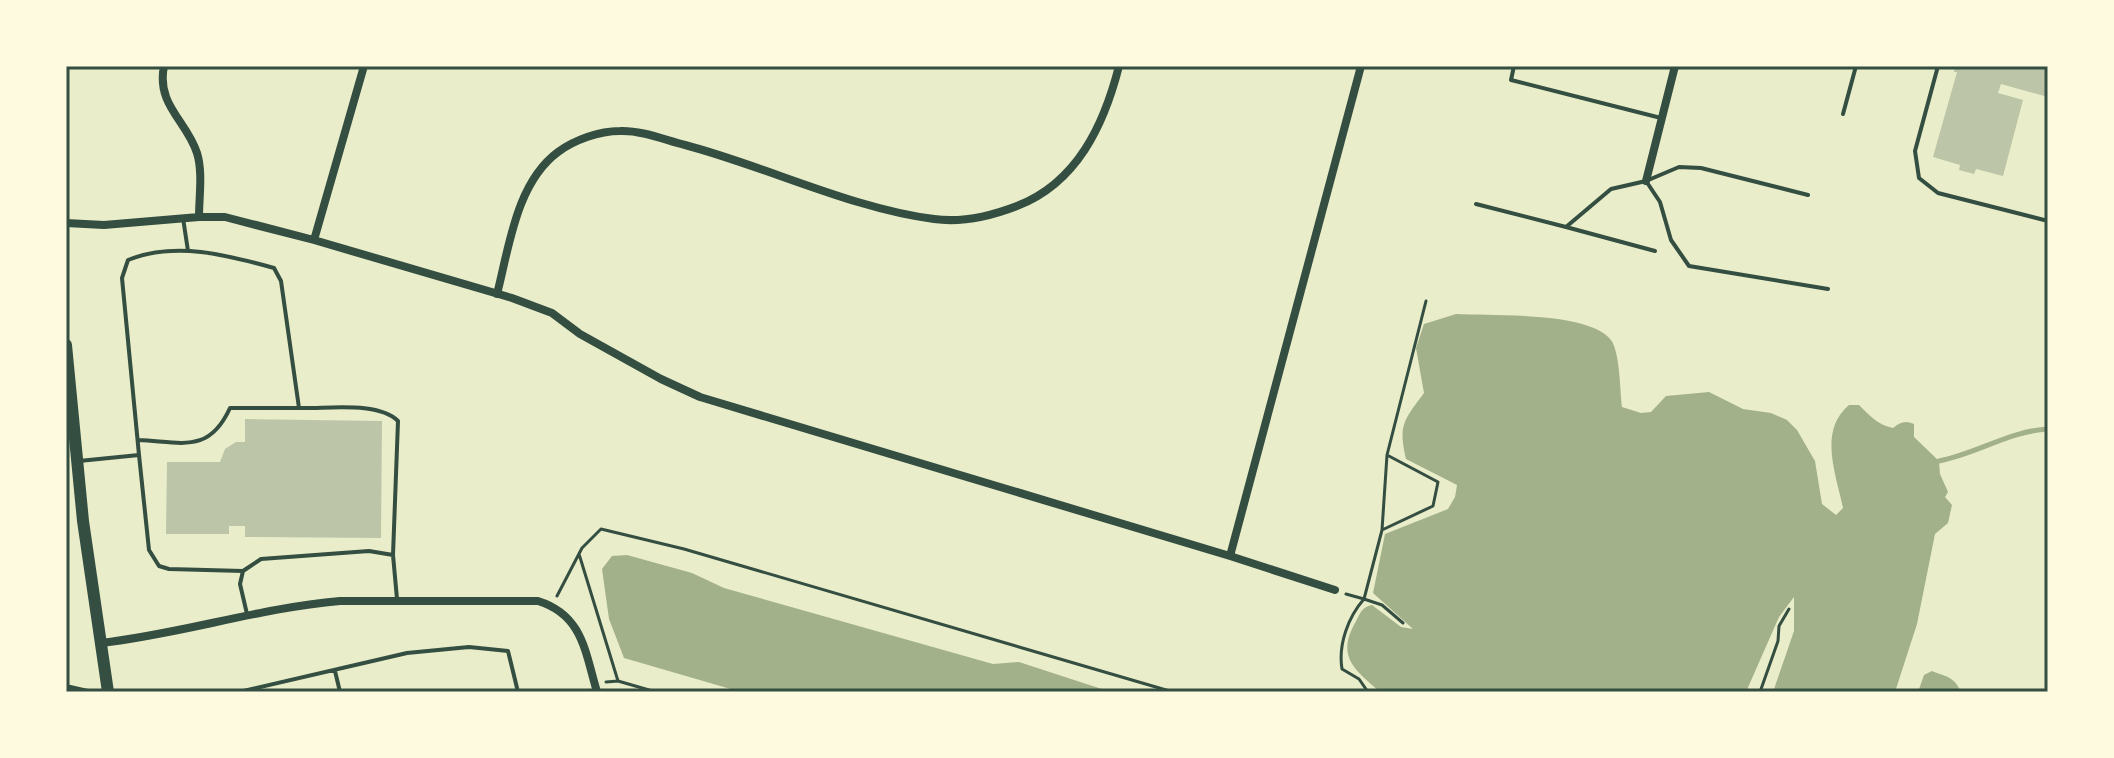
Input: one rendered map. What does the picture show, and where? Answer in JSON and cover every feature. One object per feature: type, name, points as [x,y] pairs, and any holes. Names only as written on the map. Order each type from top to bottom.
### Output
[{"type":"main road","points":[[66,345],[76,461],[108,692]]},
{"type":"street","points":[[164,66],[162,77],[167,100],[192,142],[200,164],[199,217]]},
{"type":"street","points":[[314,240],[364,66]]},
{"type":"street","points":[[497,294],[526,194],[540,170],[556,153],[575,142],[622,131],[709,151],[902,213],[936,220],[987,217],[1037,198],[1071,170],[1096,135],[1119,66]]},
{"type":"street","points":[[1230,556],[1361,66]]},
{"type":"street","points":[[1646,181],[1675,66]]},
{"type":"street","points":[[66,223],[104,225],[225,217],[314,240],[552,313],[580,334],[700,397],[1335,590]]},
{"type":"street","points":[[101,643],[138,639],[307,604],[538,601],[552,605],[574,623],[595,687]]},
{"type":"lane","points":[[1514,66],[1511,80],[1661,118]]},
{"type":"lane","points":[[1843,114],[1856,66]]},
{"type":"lane","points":[[1938,66],[1915,151],[1919,178],[1938,193],[2048,221]]},
{"type":"lane","points":[[1566,227],[1611,189],[1646,181],[1679,167],[1701,168],[1808,195]]},
{"type":"lane","points":[[1646,181],[1660,202],[1671,240],[1689,266],[1828,289]]},
{"type":"lane","points":[[1476,204],[1655,251]]},
{"type":"lane","points":[[183,218],[188,251]]},
{"type":"lane","points":[[299,408],[281,281],[274,268],[188,251],[145,253],[128,260],[122,278],[139,455],[149,550],[159,566],[169,569],[243,571],[261,559],[369,551],[393,555]]},
{"type":"lane","points":[[139,440],[193,443],[210,437],[222,426],[230,408],[377,409],[391,414],[398,421],[393,555],[397,601]]},
{"type":"lane","points":[[76,461],[139,455]]},
{"type":"lane","points":[[243,571],[240,584],[247,616]]},
{"type":"lane","points":[[239,692],[407,653],[469,647],[508,651],[518,692]]},
{"type":"lane","points":[[335,671],[340,692]]},
{"type":"lane","points":[[66,686],[92,692]]},
{"type":"lane","points":[[138,692],[175,692]]},
{"type":"path","points":[[1368,692],[1359,679],[1342,669],[1339,653],[1354,610],[1364,599],[1382,530],[1387,455],[1426,301]]},
{"type":"path","points":[[1382,530],[1433,506],[1438,482],[1387,455]]},
{"type":"path","points":[[552,605],[579,554],[601,529],[631,534],[1173,692]]},
{"type":"path","points":[[579,554],[618,681]]},
{"type":"path","points":[[1335,590],[1382,605],[1403,623]]},
{"type":"path","points":[[1760,692],[1778,641],[1779,626],[1789,609]]},
{"type":"path","points":[[595,687],[618,681],[656,692]]},
{"type":"shaded area","points":[[1456,314],[1538,317],[1582,324],[1599,331],[1614,346],[1622,407],[1641,413],[1651,412],[1666,396],[1709,392],[1743,409],[1771,413],[1787,420],[1797,430],[1815,461],[1822,504],[1836,515],[1843,508],[1832,440],[1840,415],[1849,405],[1859,405],[1874,420],[1888,427],[1906,422],[1914,424],[1914,437],[1939,461],[1940,474],[1948,492],[1945,497],[1952,505],[1948,523],[1935,534],[1917,624],[1895,692],[1773,692],[1794,631],[1794,597],[1779,617],[1746,692],[1380,692],[1351,662],[1347,645],[1360,614],[1365,607],[1372,605],[1401,627],[1413,629],[1373,593],[1385,534],[1448,509],[1455,497],[1457,485],[1406,459],[1403,430],[1407,417],[1424,393],[1416,348],[1424,324]]},
{"type":"shaded area","points":[[627,555],[692,573],[724,588],[993,664],[1019,662],[1111,692],[741,692],[624,658],[609,619],[602,569],[612,556]]},
{"type":"shaded area","points":[[1932,671],[1952,680],[1961,692],[1918,692],[1924,675]]},
{"type":"building","points":[[1955,66],[2048,66],[2048,97],[2001,84],[1998,93],[2023,100],[2003,176],[1976,169],[1974,174],[1959,170],[1960,165],[1933,157],[1957,72],[1954,72]]},
{"type":"building","points":[[245,419],[382,421],[381,538],[245,537],[245,526],[229,526],[229,534],[166,534],[167,462],[220,462],[225,449],[236,442],[245,442]]},
{"type":"waterway","points":[[1939,461],[2020,434],[2048,429]]}]
